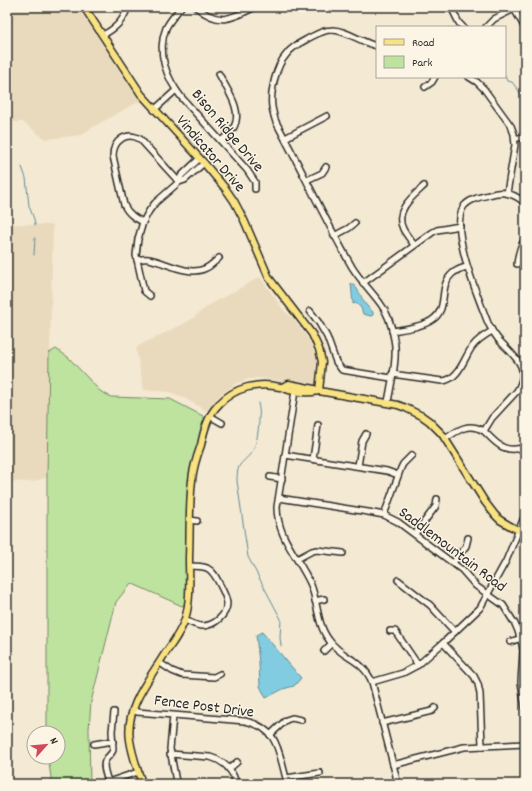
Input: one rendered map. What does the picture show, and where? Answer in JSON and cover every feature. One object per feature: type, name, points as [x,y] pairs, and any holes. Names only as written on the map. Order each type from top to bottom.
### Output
[{"type":"main road","name":"Vindicator Drive","points":[[84,7],[138,89],[154,110],[230,195],[244,220],[269,278],[312,334],[319,348],[322,362],[319,391]]},
{"type":"main road","points":[[282,387],[289,384],[319,391],[388,402],[406,408],[422,416],[435,426],[445,439],[490,510],[500,520],[522,532]]},
{"type":"main road","points":[[142,784],[130,740],[130,725],[133,709],[139,696],[177,635],[184,620],[188,602],[189,566],[194,521],[191,487],[204,433],[210,416],[214,409],[224,399],[243,388],[258,385],[282,387],[295,391],[319,391]]},
{"type":"street","points":[[102,35],[109,32],[123,19],[128,7]]},
{"type":"street","name":"Bison Ridge Drive","points":[[181,7],[166,28],[162,45],[163,59],[168,75],[176,90],[247,170],[255,182],[255,189]]},
{"type":"street","points":[[196,7],[206,15],[224,19],[235,17],[255,7]]},
{"type":"street","points":[[450,7],[462,26]]},
{"type":"street","points":[[487,26],[494,19],[513,8],[525,28]]},
{"type":"street","points":[[376,46],[343,32],[334,30],[324,31],[301,42],[286,55],[278,68],[272,107],[276,122],[307,180],[334,236],[356,273],[384,308],[390,321],[395,343],[388,402]]},
{"type":"street","points":[[220,74],[236,106],[237,116],[231,132],[221,141]]},
{"type":"street","points":[[426,87],[434,78]]},
{"type":"street","points":[[471,78],[484,89],[513,130],[515,145],[507,193]]},
{"type":"street","name":"Bison Ridge Drive","points":[[154,110],[176,90]]},
{"type":"street","points":[[285,138],[327,116]]},
{"type":"street","points":[[143,222],[131,216],[124,205],[113,156],[113,149],[117,142],[122,138],[130,136],[140,139],[179,182]]},
{"type":"street","points":[[515,138],[525,138]]},
{"type":"street","points":[[150,296],[144,291],[137,260],[137,245],[143,222],[152,207],[179,182],[181,176],[201,161]]},
{"type":"street","points":[[307,180],[322,172],[326,167]]},
{"type":"street","points":[[414,245],[403,230],[401,216],[407,203],[424,186]]},
{"type":"street","points":[[484,430],[492,418],[517,392],[522,380],[522,370],[518,359],[492,331],[467,267],[460,218],[465,205],[469,202],[492,194],[502,192],[507,193],[517,196],[525,203]]},
{"type":"street","points":[[334,236],[354,224]]},
{"type":"street","points":[[363,283],[433,232],[460,226]]},
{"type":"street","points":[[517,264],[518,256],[525,238]]},
{"type":"street","points":[[137,260],[149,259],[184,270],[195,271],[208,267],[219,258]]},
{"type":"street","points":[[392,331],[423,324],[433,319],[442,306],[445,286],[448,278],[456,271],[467,267]]},
{"type":"street","points":[[310,311],[328,337],[336,362],[342,370],[392,376],[446,381],[458,372],[475,343],[492,331]]},
{"type":"street","points":[[295,391],[277,513],[279,525],[311,585],[324,632],[331,644],[362,666],[369,675],[398,784]]},
{"type":"street","points":[[210,416],[222,423]]},
{"type":"street","points":[[313,459],[318,425]]},
{"type":"street","points":[[445,439],[466,427],[476,427],[484,430],[494,442],[504,448],[514,449],[525,447]]},
{"type":"street","points":[[358,466],[362,441],[366,434]]},
{"type":"street","points":[[285,455],[358,466],[398,474]]},
{"type":"street","points":[[384,515],[400,468],[412,455]]},
{"type":"street","points":[[270,477],[282,479]]},
{"type":"street","name":"Saddlemountain Road","points":[[279,498],[384,515],[398,522],[462,570],[476,586],[503,605],[517,628],[521,638],[523,651],[521,682],[525,708]]},
{"type":"street","points":[[415,534],[436,506],[437,499]]},
{"type":"street","points":[[372,682],[404,673],[418,664],[480,608],[522,532],[525,515]]},
{"type":"street","points":[[453,563],[466,546],[468,538]]},
{"type":"street","points":[[297,559],[317,550],[343,553]]},
{"type":"street","points":[[184,620],[198,625],[209,625],[217,621],[228,607],[224,593],[213,572],[206,567],[189,566]]},
{"type":"street","points":[[398,580],[430,605],[455,632]]},
{"type":"street","points":[[315,601],[324,599]]},
{"type":"street","points":[[390,631],[395,631],[418,664]]},
{"type":"street","points":[[510,642],[521,638]]},
{"type":"street","points":[[443,643],[474,676],[478,684],[480,694],[482,746]]},
{"type":"street","points":[[324,651],[331,644]]},
{"type":"street","points":[[160,663],[172,671],[182,675],[214,677],[220,674]]},
{"type":"street","points":[[382,723],[432,711],[435,708]]},
{"type":"street","name":"Fence Post Drive","points":[[133,709],[137,712],[172,716],[245,721],[258,725],[270,734]]},
{"type":"street","points":[[114,712],[112,731],[114,750],[104,765],[108,783],[138,772]]},
{"type":"street","points":[[172,716],[170,754],[176,782]]},
{"type":"street","points":[[301,720],[292,718],[286,720],[270,734],[278,747],[286,781],[320,773]]},
{"type":"street","points":[[94,744],[113,741]]},
{"type":"street","points":[[393,765],[464,747],[525,744]]},
{"type":"street","points":[[170,754],[210,757],[220,761],[229,769],[236,784]]},
{"type":"street","points":[[229,769],[237,762]]},
{"type":"shaded area","points":[[7,7],[78,7],[140,101],[91,128],[82,135],[45,139],[23,122],[7,122]]},
{"type":"shaded area","points":[[7,224],[53,225],[47,477],[32,482],[7,481]]},
{"type":"shaded area","points":[[260,277],[285,312],[292,317],[312,345],[317,362],[315,384],[313,386],[260,378],[249,379],[237,383],[224,392],[217,398],[207,411],[170,392],[144,390],[136,350],[138,346],[192,319],[213,303]]},
{"type":"green space","points":[[56,349],[68,357],[100,391],[111,397],[170,399],[203,416],[207,424],[192,479],[188,602],[182,606],[131,583],[116,602],[91,702],[89,729],[90,784],[52,784],[49,765],[66,765],[66,725],[47,725],[47,477],[49,353]]},
{"type":"water","points":[[351,283],[358,290],[366,305],[373,312],[373,315],[363,314],[361,308],[356,303],[353,304]]},
{"type":"water","points":[[262,632],[301,678],[294,686],[283,689],[266,698],[260,686],[256,635]]},
{"type":"waterway","points":[[506,78],[507,81],[512,82],[525,99]]},
{"type":"waterway","points":[[22,167],[26,178],[29,206],[35,225]]},
{"type":"waterway","points":[[34,255],[35,238]]},
{"type":"waterway","points":[[258,403],[258,431],[254,449],[239,466],[237,481],[248,557],[281,619],[281,646]]}]
